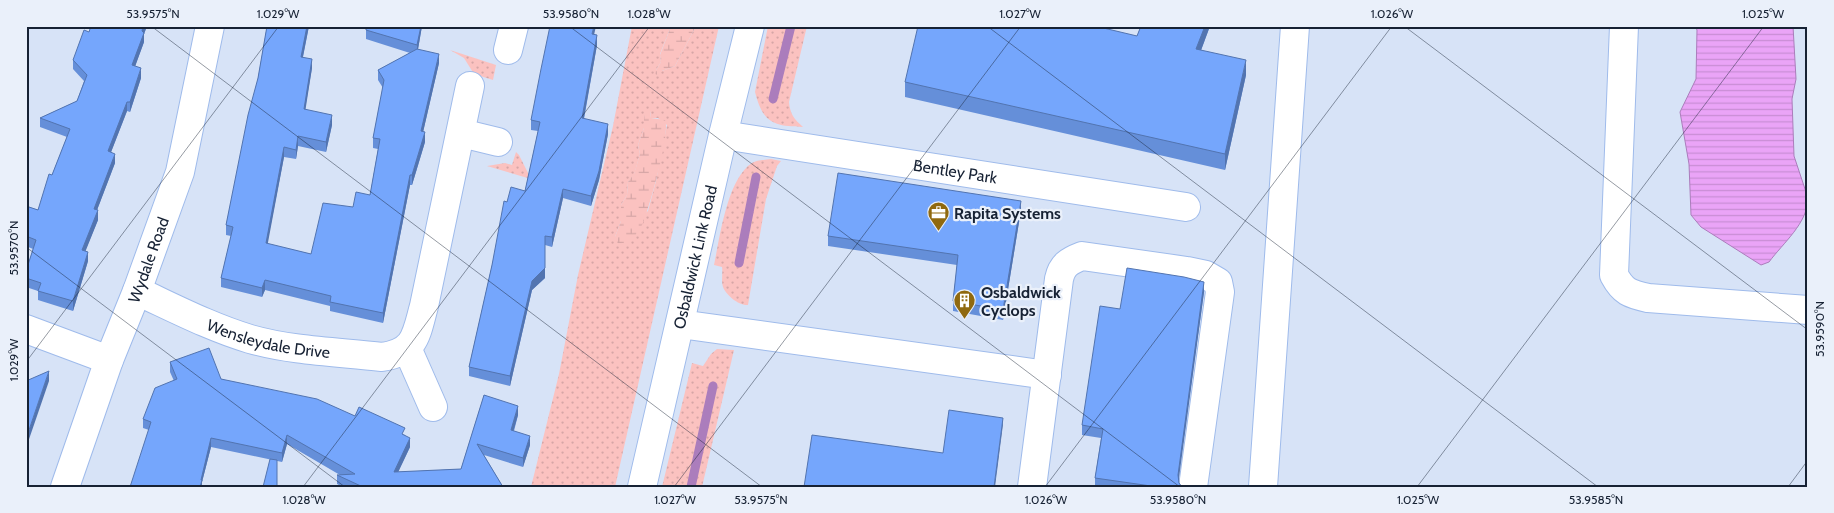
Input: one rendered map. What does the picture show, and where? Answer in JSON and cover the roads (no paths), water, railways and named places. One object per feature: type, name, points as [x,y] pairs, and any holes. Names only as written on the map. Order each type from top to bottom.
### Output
[{"type":"street","name":"Wydale Road","points":[[65,487],[109,360],[137,291],[180,172],[210,26]]},
{"type":"street","name":"Osbaldwick Link Road","points":[[642,487],[750,26]]},
{"type":"street","points":[[1263,487],[1295,26]]},
{"type":"street","points":[[1624,26],[1614,275],[1620,286],[1630,294],[1648,298],[1808,310]]},
{"type":"street","points":[[433,407],[407,348],[413,341],[420,321],[470,86]]},
{"type":"street","points":[[461,133],[498,142]]},
{"type":"street","name":"Bentley Park","points":[[723,135],[1186,207]]},
{"type":"street","points":[[1032,487],[1059,278],[1061,269],[1069,261],[1082,256],[1206,275],[1218,282],[1220,292],[1193,487]]},
{"type":"street","name":"Wensleydale Drive","points":[[137,291],[213,326],[250,339],[296,348],[382,357],[394,355],[407,348]]},
{"type":"street","points":[[680,324],[1047,375]]},
{"type":"street","points":[[26,329],[109,360]]},
{"type":"waterway","points":[[773,99],[791,26]]},
{"type":"waterway","points":[[739,263],[756,177]]},
{"type":"waterway","points":[[691,487],[713,386]]},
{"type":"place","name":"Rapita Systems","points":[[938,232]]},
{"type":"place","name":"Osbaldwick Cyclops","points":[[965,320]]}]
